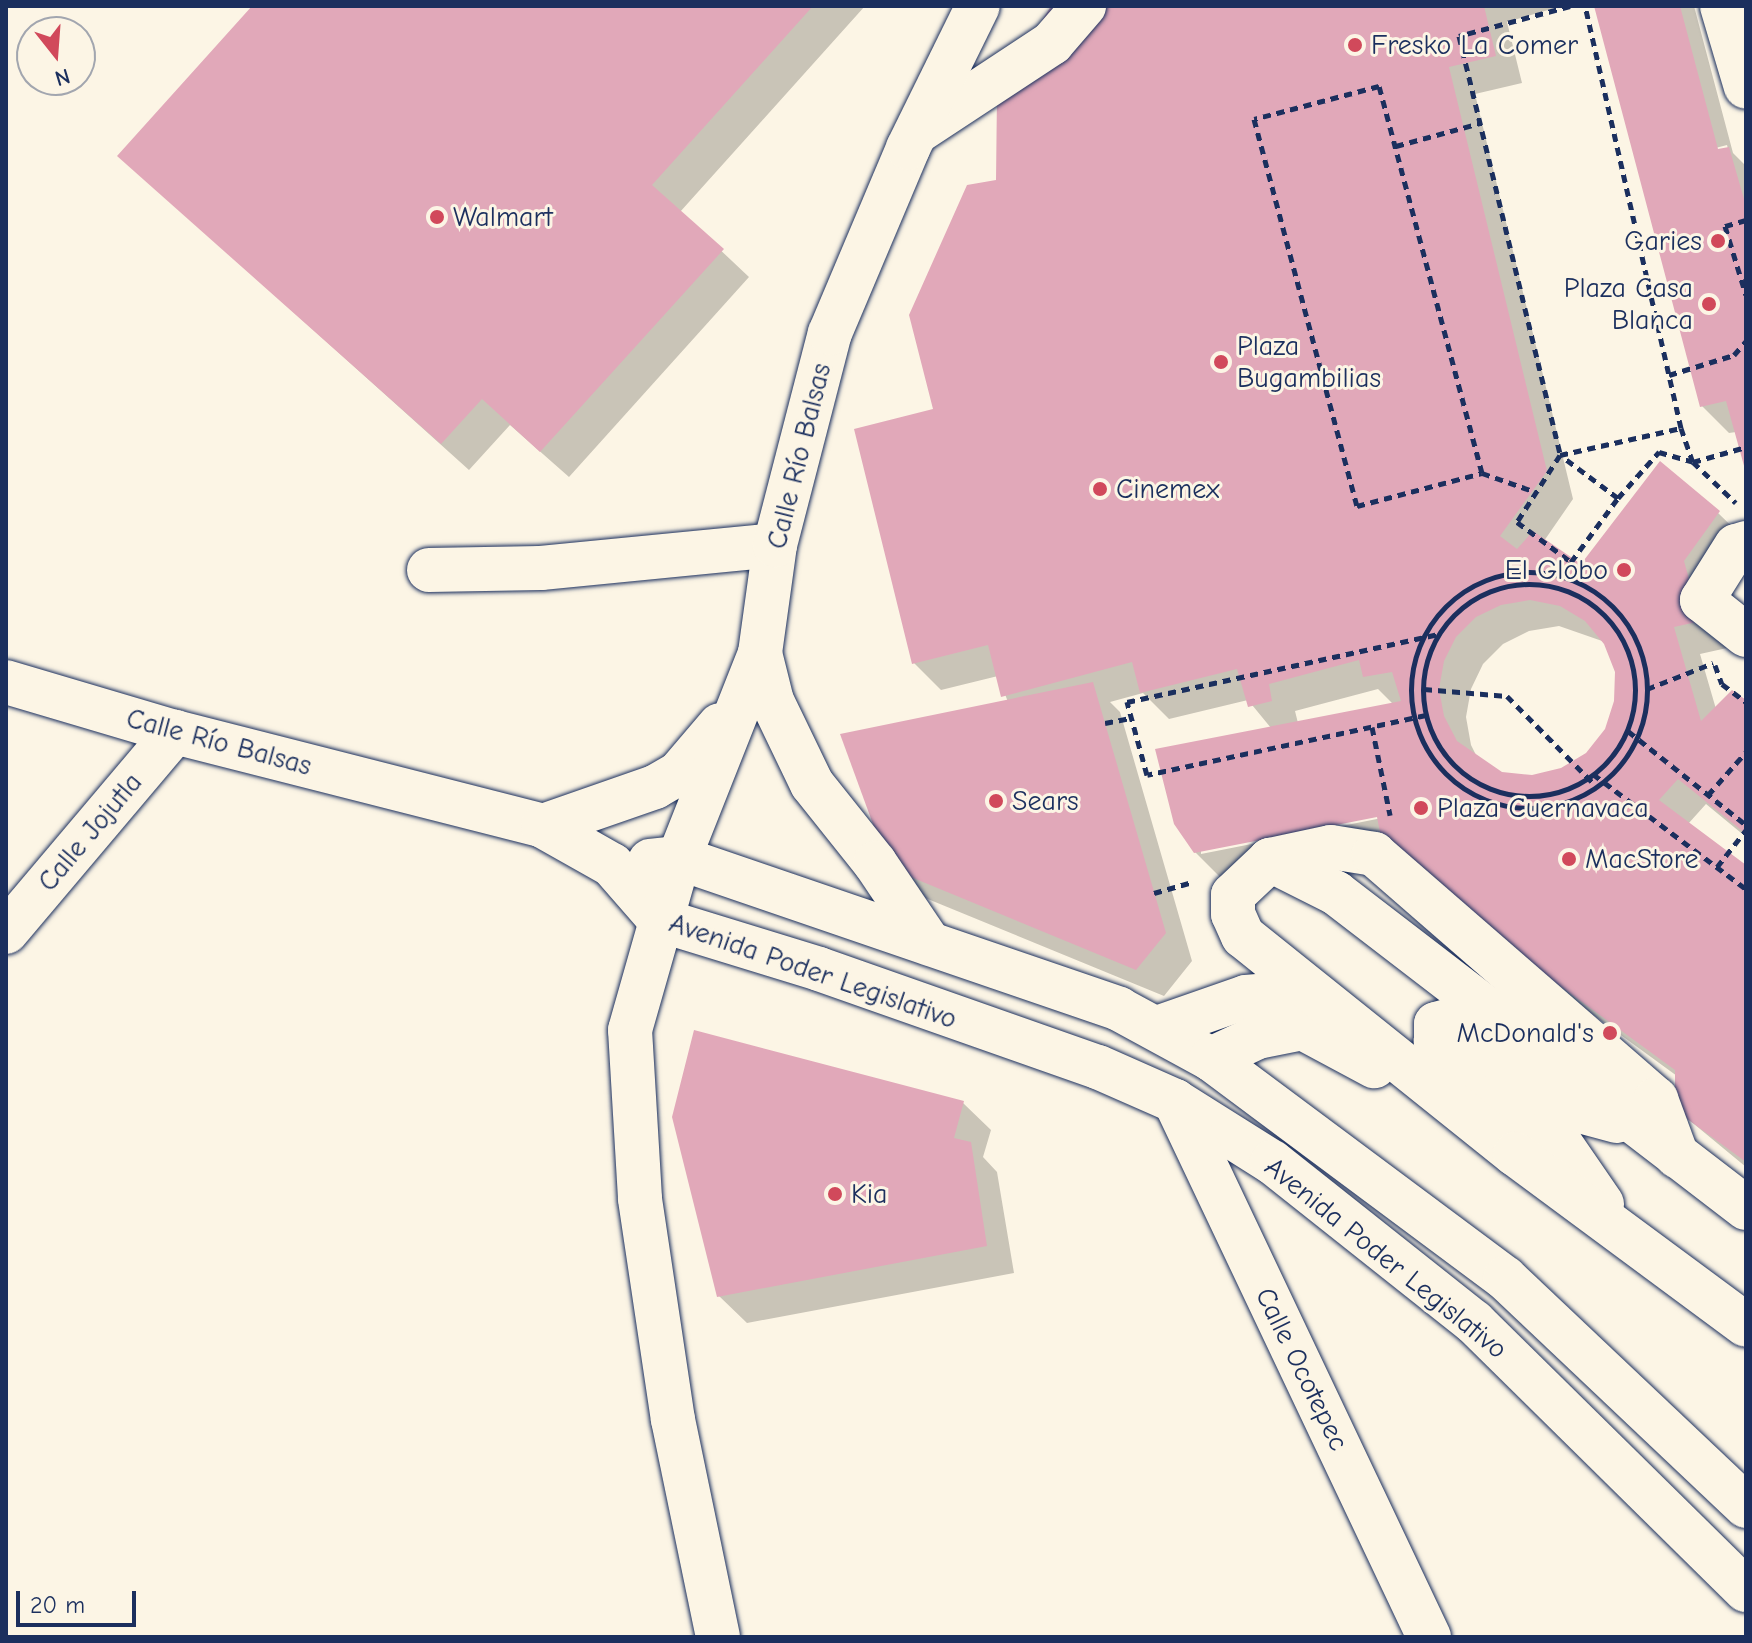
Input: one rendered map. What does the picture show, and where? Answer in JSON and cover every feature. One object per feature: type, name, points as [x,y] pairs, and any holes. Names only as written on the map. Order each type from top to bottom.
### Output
[{"type":"street","name":"Calle Río Balsas","points":[[718,1637],[673,1420],[640,1198],[630,1030],[679,858],[760,653],[775,545],[830,333],[915,133],[978,6]]},
{"type":"street","points":[[915,133],[1052,43],[1084,6]]},
{"type":"street","points":[[1722,6],[1746,87]]},
{"type":"street","points":[[1746,543],[1736,546],[1702,600],[1746,635]]},
{"type":"street","points":[[429,570],[541,568],[775,545]]},
{"type":"street","points":[[543,826],[631,798],[679,773],[713,737],[760,653]]},
{"type":"street","points":[[760,653],[772,701],[812,784],[875,863],[929,943]]},
{"type":"street","name":"Calle Río Balsas","points":[[6,682],[175,732],[543,826],[612,865]]},
{"type":"street","name":"Calle Jojutla","points":[[6,932],[175,732]]},
{"type":"street","points":[[1677,1156],[1656,1099],[1374,854],[1331,847],[1270,860],[1233,895],[1233,914],[1243,936],[1515,1154],[1742,1327]]},
{"type":"street","name":"Avenida Poder Legislativo","points":[[612,865],[679,858],[1119,1009],[1157,1028],[1211,1059],[1505,1278],[1746,1506]]},
{"type":"street","points":[[1270,860],[1336,893],[1634,1125],[1746,1208]]},
{"type":"street","name":"Avenida Poder Legislativo","points":[[612,865],[660,920],[819,969],[1098,1067],[1175,1101],[1272,1162],[1474,1322],[1746,1590]]},
{"type":"street","points":[[1157,1028],[1246,997],[1279,994],[1335,1009]]},
{"type":"street","points":[[1626,1239],[1560,1143],[1436,1041],[1436,1024],[1451,1020],[1554,1104],[1634,1125]]},
{"type":"street","points":[[1211,1059],[1258,1037],[1303,1028],[1370,1062],[1407,1094],[1515,1154]]},
{"type":"street","name":"Calle Ocotepec","points":[[1175,1101],[1429,1637]]},
{"type":"street","points":[[1474,1322],[1505,1278]]},
{"type":"path","points":[[1570,6],[1459,36],[1560,455],[1618,498]]},
{"type":"path","points":[[1585,6],[1681,428],[1693,462]]},
{"type":"path","points":[[1482,473],[1379,86],[1254,119],[1357,506],[1482,473],[1536,492]]},
{"type":"path","points":[[1395,146],[1480,123]]},
{"type":"path","points":[[1746,220],[1725,226],[1746,295]]},
{"type":"path","points":[[1669,375],[1734,355],[1746,341]]},
{"type":"path","points":[[1571,562],[1517,522],[1560,455],[1681,428]]},
{"type":"path","points":[[1693,462],[1746,447]]},
{"type":"path","points":[[1561,577],[1618,498],[1659,452],[1693,462],[1746,512]]},
{"type":"path","points":[[1530,571],[1561,577],[1603,597],[1629,625],[1645,661],[1647,689],[1638,738],[1617,770],[1596,786],[1549,807],[1510,807],[1472,795],[1441,770],[1420,738],[1411,700],[1419,649],[1430,625],[1456,596],[1491,578],[1530,571]]},
{"type":"path","points":[[1529,583],[1565,590],[1596,606],[1620,633],[1634,666],[1636,702],[1627,731],[1593,774],[1545,796],[1511,795],[1478,784],[1451,763],[1432,735],[1426,715],[1424,689],[1425,666],[1439,634],[1463,607],[1494,589],[1529,583]]},
{"type":"path","points":[[1426,715],[1147,775],[1127,702],[1439,634]]},
{"type":"path","points":[[1647,689],[1714,663]]},
{"type":"path","points":[[1424,689],[1507,696],[1596,786]]},
{"type":"path","points":[[1105,723],[1131,718]]},
{"type":"path","points":[[1372,727],[1391,802],[1389,825]]},
{"type":"path","points":[[1627,731],[1746,827],[1717,867]]},
{"type":"path","points":[[1708,795],[1746,752]]},
{"type":"path","points":[[1593,774],[1746,889]]},
{"type":"building","name":"Walmart","points":[[252,6],[813,6],[652,185],[724,249],[540,452],[482,399],[441,444],[117,156]]},
{"type":"building","name":"Plaza Bugambilias","points":[[1051,6],[1484,6],[1496,56],[1449,67],[1547,471],[1500,536],[1517,549],[1533,531],[1581,564],[1660,461],[1720,511],[1684,561],[1701,621],[1674,627],[1701,721],[1732,690],[1746,700],[1746,834],[1678,779],[1659,800],[1746,865],[1746,1162],[1675,1110],[1675,1070],[1385,858],[1377,817],[1194,853],[1174,824],[1155,749],[1401,701],[1392,672],[1363,677],[1359,660],[1269,684],[1272,701],[1248,707],[1237,669],[1140,693],[1132,662],[1001,697],[988,645],[912,664],[854,429],[933,409],[909,315],[967,185],[996,180],[997,94]],"holes":[[[1530,600],[1560,606],[1585,621],[1604,644],[1615,672],[1614,701],[1605,729],[1586,753],[1561,768],[1532,775],[1502,772],[1457,741],[1444,716],[1439,689],[1444,661],[1456,637],[1476,617],[1501,605]]]},
{"type":"building","points":[[1594,6],[1680,6],[1718,149],[1729,147],[1746,206],[1746,473],[1726,401],[1700,407]]},
{"type":"building","name":"Sears","points":[[1093,682],[1166,933],[1136,970],[889,868],[840,734]]},
{"type":"building","name":"Kia","points":[[694,1030],[964,1101],[954,1138],[971,1142],[987,1246],[717,1297],[672,1117]]},
{"type":"place","name":"Fresko La Comer","points":[[1355,45]]},
{"type":"place","name":"Walmart","points":[[437,217]]},
{"type":"place","name":"Garies","points":[[1718,241]]},
{"type":"place","name":"Plaza Casa Blanca","points":[[1709,304]]},
{"type":"place","name":"Plaza Bugambilias","points":[[1221,362]]},
{"type":"place","name":"Cinemex","points":[[1100,489]]},
{"type":"place","name":"El Globo","points":[[1624,570]]},
{"type":"place","name":"Sears","points":[[996,801]]},
{"type":"place","name":"Plaza Cuernavaca","points":[[1421,808]]},
{"type":"place","name":"MacStore","points":[[1569,859]]},
{"type":"place","name":"McDonald's","points":[[1610,1033]]},
{"type":"place","name":"Kia","points":[[835,1194]]}]
